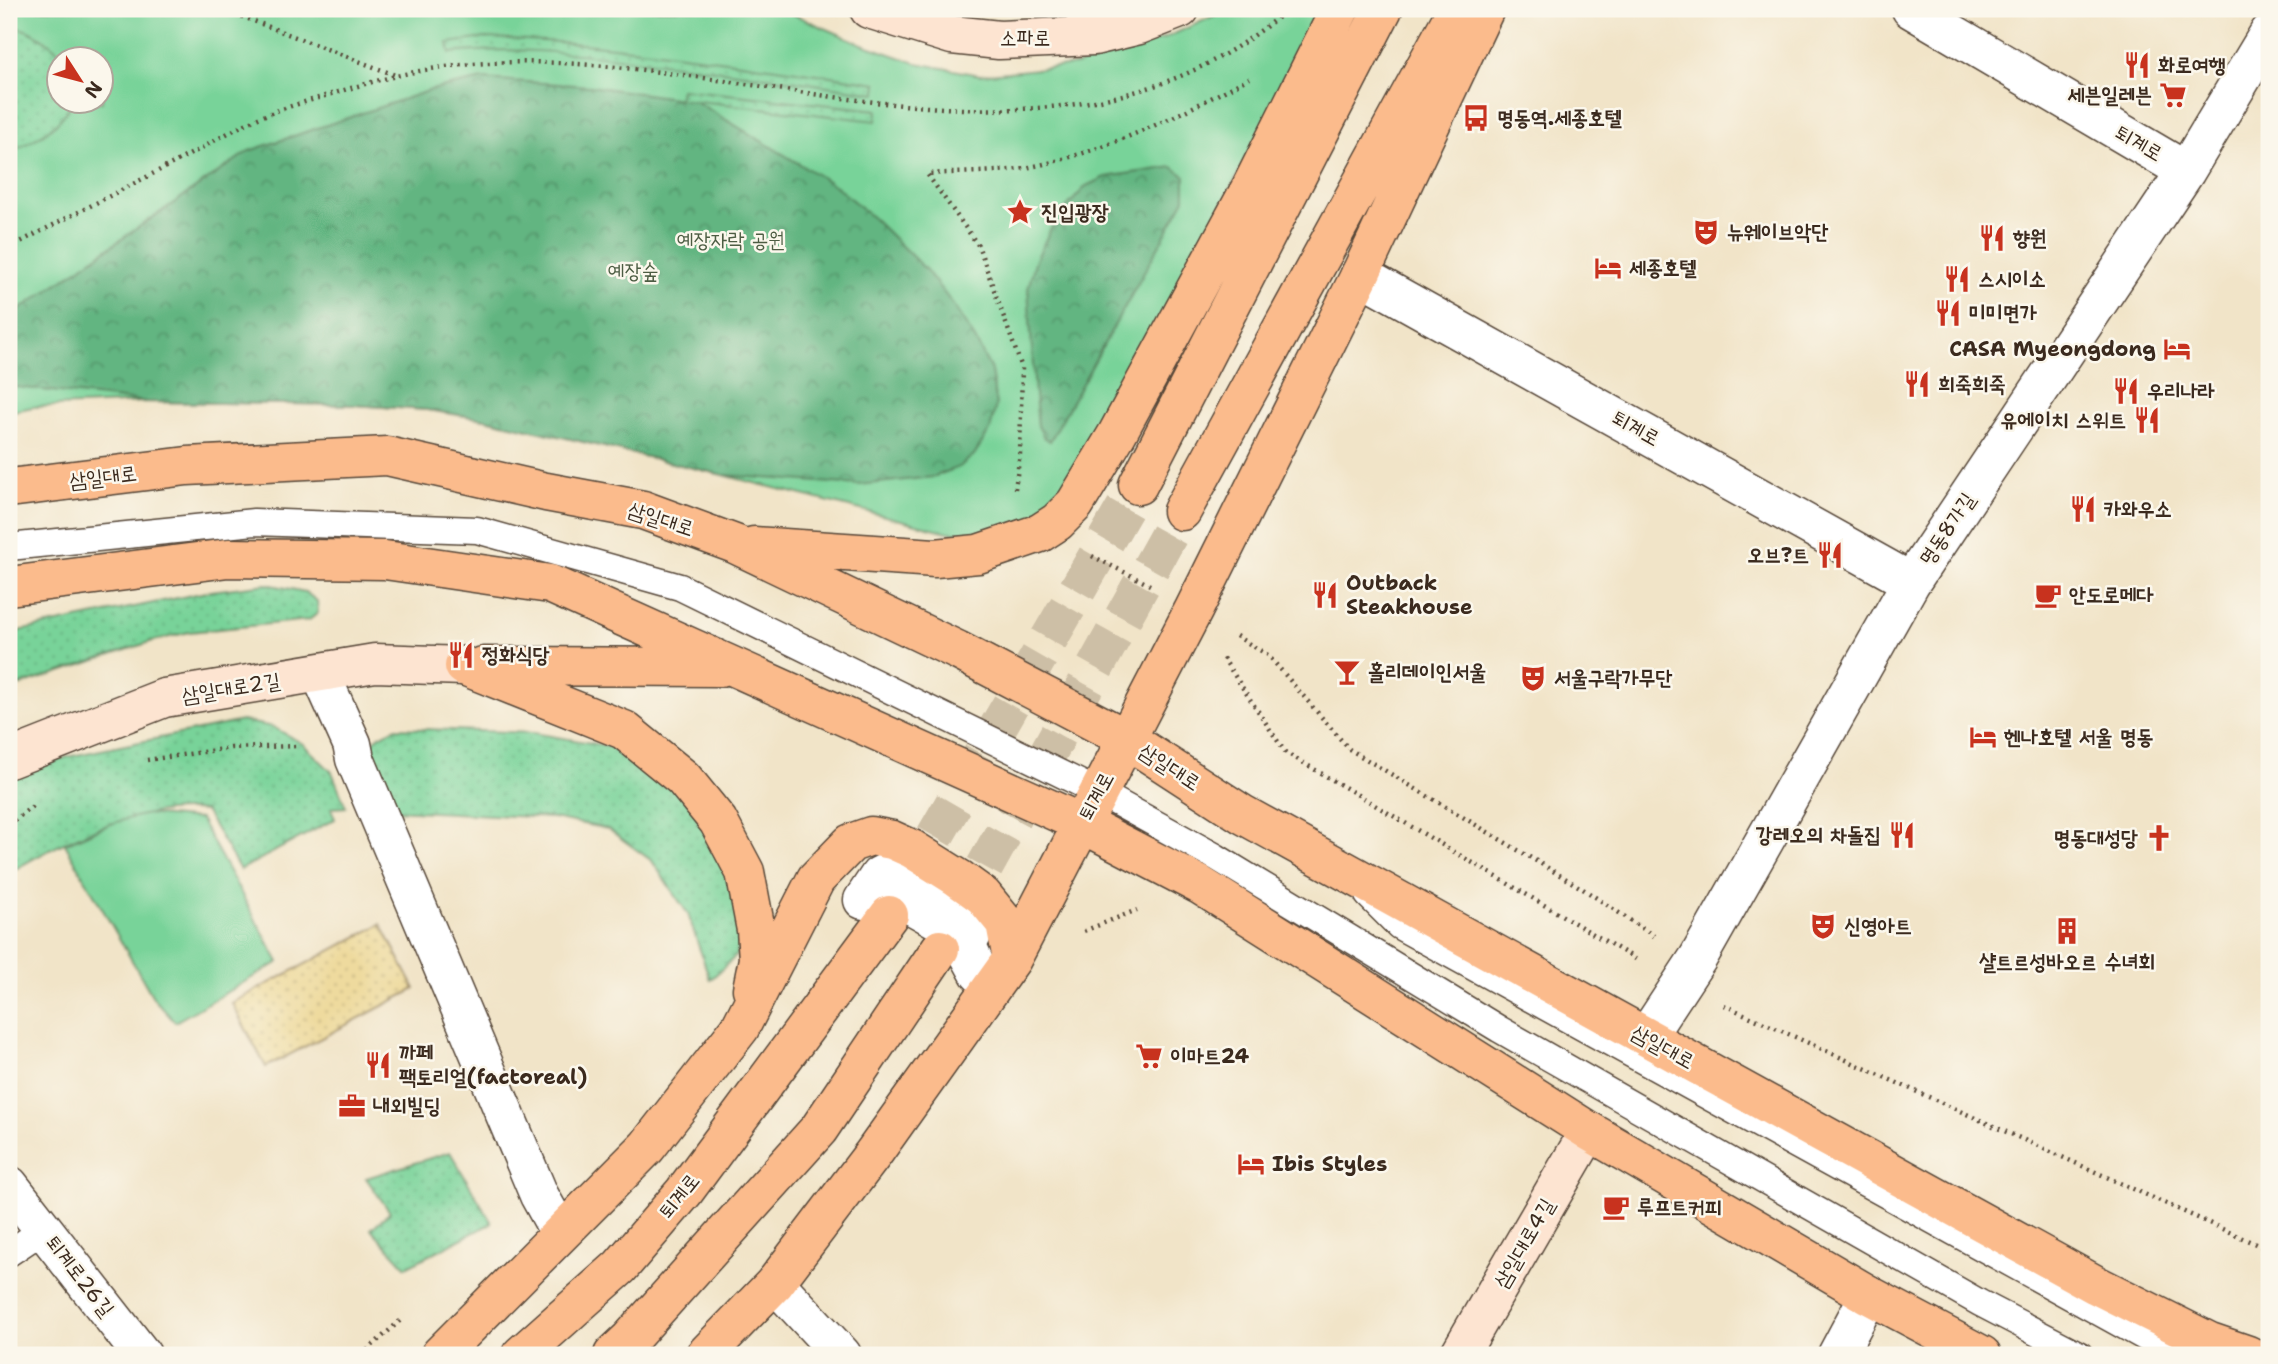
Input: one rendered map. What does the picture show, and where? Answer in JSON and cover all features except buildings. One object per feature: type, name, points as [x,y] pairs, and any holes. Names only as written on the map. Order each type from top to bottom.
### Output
[{"type":"main road","points":[[735,544],[935,558],[978,554],[1040,533],[1057,523],[1074,504],[1117,434],[1251,187],[1340,9]]},
{"type":"main road","points":[[1138,485],[1383,9]]},
{"type":"main road","points":[[1182,511],[1457,9]]},
{"type":"main road","name":"퇴계로","points":[[705,1355],[775,1283],[873,1154],[1012,958],[1194,609],[1360,275],[1485,9]]},
{"type":"main road","name":"삼일대로","points":[[9,488],[187,466],[387,456],[545,492],[643,510],[735,544],[957,650],[1125,738],[1242,814],[2096,1285],[2210,1342],[2248,1355]]},
{"type":"main road","points":[[9,586],[228,558],[385,560],[550,584],[736,667],[1090,807],[1200,886],[1589,1131],[1869,1295],[1982,1355]]},
{"type":"main road","points":[[464,666],[736,667]]},
{"type":"main road","points":[[464,666],[624,730],[683,778],[718,821],[745,872],[756,930],[758,959],[755,981],[740,1028]]},
{"type":"main road","points":[[440,1355],[647,1147],[740,1028],[816,879],[851,843],[871,836],[892,840],[912,849],[983,896],[1005,923],[1012,958]]},
{"type":"main road","name":"퇴계로","points":[[522,1355],[620,1267],[684,1192],[890,915]]},
{"type":"main road","points":[[612,1355],[630,1339],[819,1129],[940,949]]},
{"type":"street","name":"소파로","points":[[892,12],[952,35],[999,40],[1094,36],[1139,25],[1180,9]]},
{"type":"street","name":"퇴계로","points":[[1910,9],[2186,171]]},
{"type":"street","name":"명동8가길","points":[[1646,1037],[1690,972],[1911,582],[2186,171],[2269,33]]},
{"type":"street","name":"퇴계로","points":[[1360,275],[1911,582]]},
{"type":"street","name":"삼일대로2길","points":[[9,759],[164,698],[375,663],[464,666]]},
{"type":"street","points":[[320,673],[539,1195],[560,1233]]},
{"type":"street","name":"삼일대로4길","points":[[1459,1355],[1589,1131]]},
{"type":"street","name":"퇴계로26길","points":[[9,1185],[142,1355]]},
{"type":"street","points":[[775,1283],[842,1355]]},
{"type":"street","points":[[1837,1355],[1869,1295]]},
{"type":"lane","points":[[9,547],[254,522],[477,530],[680,587],[1090,807],[1251,877],[1499,1029],[1980,1303],[2080,1355]]},
{"type":"lane","points":[[1343,869],[1399,926],[2177,1355]]},
{"type":"lane","name":"퇴계로26길","points":[[9,1253],[43,1230]]},
{"type":"path","points":[[222,9],[395,75]]},
{"type":"path","points":[[9,248],[268,114],[395,75],[448,66],[527,62],[679,74],[877,101]]},
{"type":"path","points":[[1017,496],[1013,485],[1020,454],[1022,368],[978,245],[927,174],[1033,166],[1092,149],[1156,124],[1253,76]]},
{"type":"path","points":[[1091,556],[1194,609],[1268,655],[1349,749],[1583,889],[1682,955],[1690,972]]},
{"type":"path","points":[[142,761],[231,748],[353,752]]},
{"type":"path","points":[[1284,752],[1690,972],[2269,1250]]},
{"type":"path","points":[[9,825],[47,799]]},
{"type":"green space","name":"예장자락 공원","points":[[9,9],[781,9],[862,44],[916,63],[980,75],[1076,65],[1163,39],[1229,9],[1323,9],[1083,475],[1030,522],[977,535],[948,532],[486,419],[427,410],[354,405],[147,402],[33,407],[9,412]]},
{"type":"green space","points":[[9,27],[25,30],[52,46],[46,46],[46,116],[63,116],[45,133],[9,152]]},
{"type":"green space","points":[[485,38],[584,44],[731,61],[877,83],[876,93],[689,66],[582,54],[516,50],[450,53],[448,43]]},
{"type":"green space","name":"예장숲","points":[[483,79],[590,86],[695,101],[836,186],[926,270],[951,302],[991,370],[996,405],[990,430],[974,455],[959,467],[933,477],[859,485],[723,475],[486,419],[427,410],[354,405],[147,402],[9,388],[9,317],[249,151],[431,90]]},
{"type":"green space","points":[[681,89],[877,110],[876,121],[679,99]]},
{"type":"green space","points":[[1173,167],[1185,176],[1185,199],[1050,441],[1044,437],[1038,426],[1035,395],[1028,289],[1035,262],[1055,220],[1086,186],[1105,177]]},
{"type":"green space","points":[[267,584],[305,592],[317,601],[318,613],[309,620],[189,632],[150,642],[9,689],[9,633],[211,591]]},
{"type":"green space","points":[[242,721],[273,727],[303,744],[332,772],[346,807],[331,808],[335,819],[240,870],[205,811],[154,813],[128,819],[78,837],[9,873],[9,779],[67,757]]},
{"type":"green space","points":[[396,728],[534,733],[614,747],[660,768],[722,845],[742,928],[736,956],[710,980],[688,914],[652,861],[608,829],[553,818],[374,809],[369,745]]},
{"type":"green space","points":[[135,813],[200,819],[279,962],[175,1022],[154,999],[65,844]]},
{"type":"green space","points":[[450,1152],[492,1223],[406,1267],[371,1229],[390,1212],[366,1178]]},
{"type":"sand","points":[[381,924],[415,989],[266,1067],[232,1003]]},
{"type":"tunnel","points":[[906,886],[1138,485]]},
{"type":"tunnel","points":[[957,917],[1182,511]]},
{"type":"place","name":"화로여행","points":[[2137,65]]},
{"type":"place","name":"세븐일레븐","points":[[2173,95]]},
{"type":"place","name":"명동역.세종호텔","points":[[1476,118]]},
{"type":"place","name":"진입광장","points":[[1020,212]]},
{"type":"place","name":"뉴웨이브악단","points":[[1706,232]]},
{"type":"place","name":"향원","points":[[1992,238]]},
{"type":"place","name":"세종호텔","points":[[1608,268]]},
{"type":"place","name":"스시이소","points":[[1957,279]]},
{"type":"place","name":"미미면가","points":[[1948,313]]},
{"type":"place","name":"CASA Myeongdong","points":[[2177,349]]},
{"type":"place","name":"희죽희죽","points":[[1917,384]]},
{"type":"place","name":"우리나라","points":[[2126,391]]},
{"type":"place","name":"유에이치 스위트","points":[[2147,420]]},
{"type":"place","name":"카와우소","points":[[2083,509]]},
{"type":"place","name":"오브?트","points":[[1830,555]]},
{"type":"place","name":"Outback Steakhouse","points":[[1325,595]]},
{"type":"place","name":"안도로메다","points":[[2048,595]]},
{"type":"place","name":"정화식당","points":[[461,655]]},
{"type":"place","name":"홀리데이인서울","points":[[1347,672]]},
{"type":"place","name":"서울구락가무단","points":[[1533,678]]},
{"type":"place","name":"헨나호텔 서울 명동","points":[[1983,737]]},
{"type":"place","name":"강레오의 차돌집","points":[[1902,835]]},
{"type":"place","name":"명동대성당","points":[[2159,838]]},
{"type":"place","name":"신영아트","points":[[1823,926]]},
{"type":"place","name":"샬트르성바오르 수녀회","points":[[2067,931]]},
{"type":"place","name":"이마트24","points":[[1149,1056]]},
{"type":"place","name":"까페 팩토리얼(factoreal)","points":[[378,1065]]},
{"type":"place","name":"내외빌딩","points":[[352,1106]]},
{"type":"place","name":"Ibis Styles","points":[[1251,1164]]},
{"type":"place","name":"루프트커피","points":[[1616,1207]]}]
